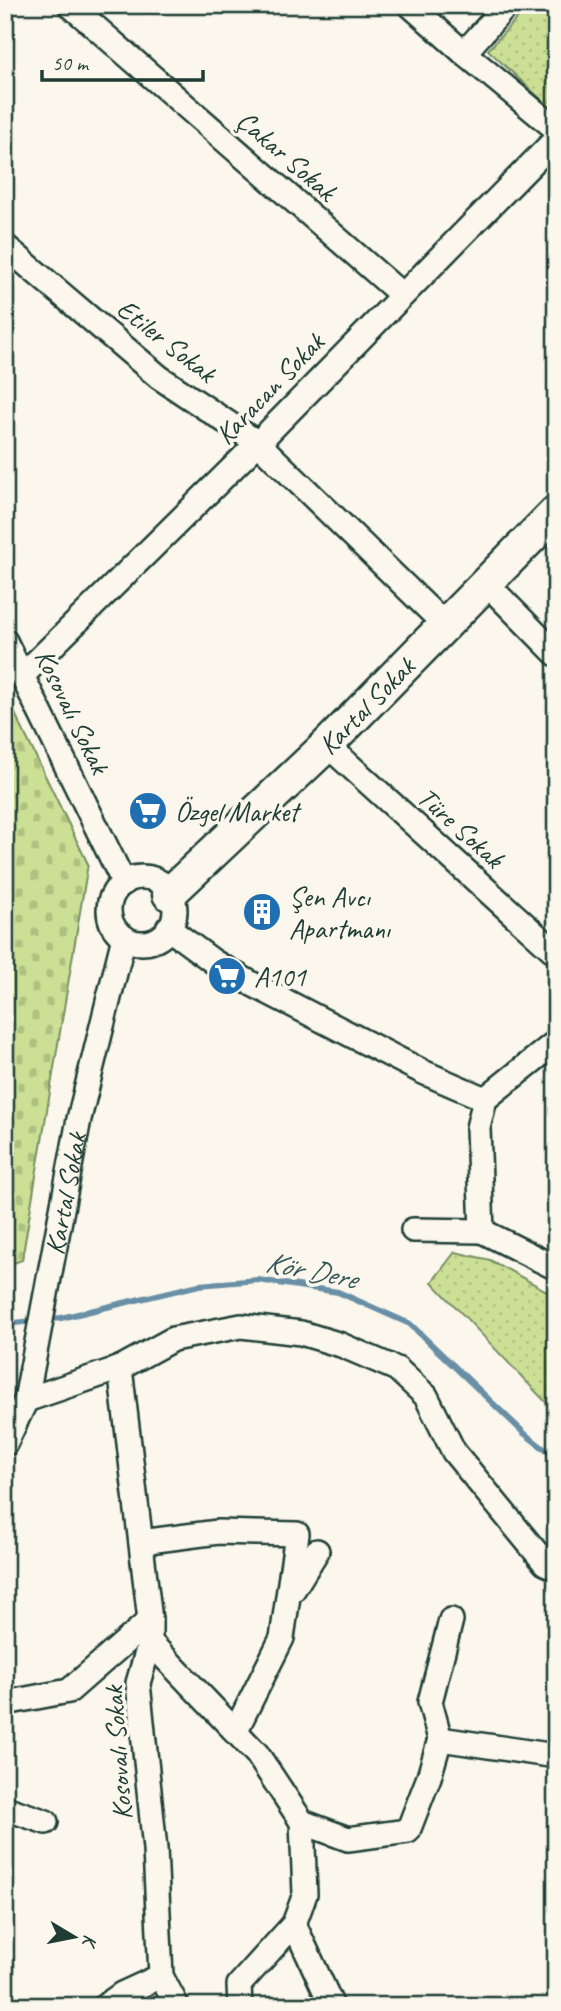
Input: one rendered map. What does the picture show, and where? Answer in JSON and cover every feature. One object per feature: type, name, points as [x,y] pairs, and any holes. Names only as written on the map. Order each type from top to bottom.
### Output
[{"type":"street","name":"Çakar Sokak","points":[[70,5],[402,295]]},
{"type":"street","points":[[410,5],[556,130]]},
{"type":"street","points":[[464,53],[507,5]]},
{"type":"street","name":"Karacan Sokak","points":[[23,675],[258,443],[556,139]]},
{"type":"street","name":"Etiler Sokak","points":[[5,246],[159,377],[258,443],[445,625]]},
{"type":"street","name":"Kartal Sokak","points":[[169,894],[327,744],[556,512]]},
{"type":"street","points":[[485,582],[556,654]]},
{"type":"street","name":"Kosovalı Sokak","points":[[5,642],[124,883]]},
{"type":"street","name":"Türe Sokak","points":[[327,744],[556,953]]},
{"type":"street","points":[[147,877],[164,885],[169,894],[174,901],[174,920],[163,936],[146,943],[127,941],[113,928],[108,910],[114,891],[128,879],[147,877]]},
{"type":"street","points":[[168,928],[214,962],[254,985],[422,1072],[485,1099]]},
{"type":"street","name":"Kartal Sokak","points":[[26,1400],[79,1119],[124,937]]},
{"type":"street","points":[[482,1231],[478,1128],[485,1099],[556,1042]]},
{"type":"street","points":[[413,1230],[482,1231],[556,1268]]},
{"type":"street","points":[[5,1444],[26,1400],[120,1368],[173,1339],[241,1326],[301,1333],[341,1345],[397,1369],[426,1396],[454,1452],[545,1563],[556,1568]]},
{"type":"street","name":"Kosovalı Sokak","points":[[120,1368],[150,1631],[138,1683],[155,1849],[161,1976],[177,2006]]},
{"type":"street","points":[[141,1542],[218,1532],[297,1534],[282,1638],[235,1732]]},
{"type":"street","points":[[287,1599],[317,1551]]},
{"type":"street","points":[[302,1822],[348,1839],[408,1831],[440,1739],[430,1702],[451,1620]]},
{"type":"street","points":[[5,1703],[69,1691],[150,1631],[235,1732],[257,1754],[302,1822],[305,1894],[294,1924],[239,1985],[240,2006]]},
{"type":"street","points":[[440,1739],[556,1756]]},
{"type":"street","points":[[5,1808],[46,1822]]},
{"type":"street","points":[[294,1924],[332,2006]]},
{"type":"street","points":[[105,2006],[122,1994],[161,1976]]},
{"type":"green space","points":[[529,5],[556,5],[556,113],[488,50]]},
{"type":"green space","points":[[5,693],[88,864],[22,1260],[5,1266]]},
{"type":"green space","points":[[455,1252],[490,1260],[556,1296],[556,1413],[432,1282]]},
{"type":"waterway","name":"Kör Dere","points":[[5,1324],[61,1318],[199,1285],[258,1280],[338,1292],[410,1324],[525,1434],[556,1458]]},
{"type":"place","name":"Özgel Market","points":[[148,811]]},
{"type":"place","name":"Şen Avcı Apartmanı","points":[[262,912]]},
{"type":"place","name":"A101","points":[[227,976]]}]
